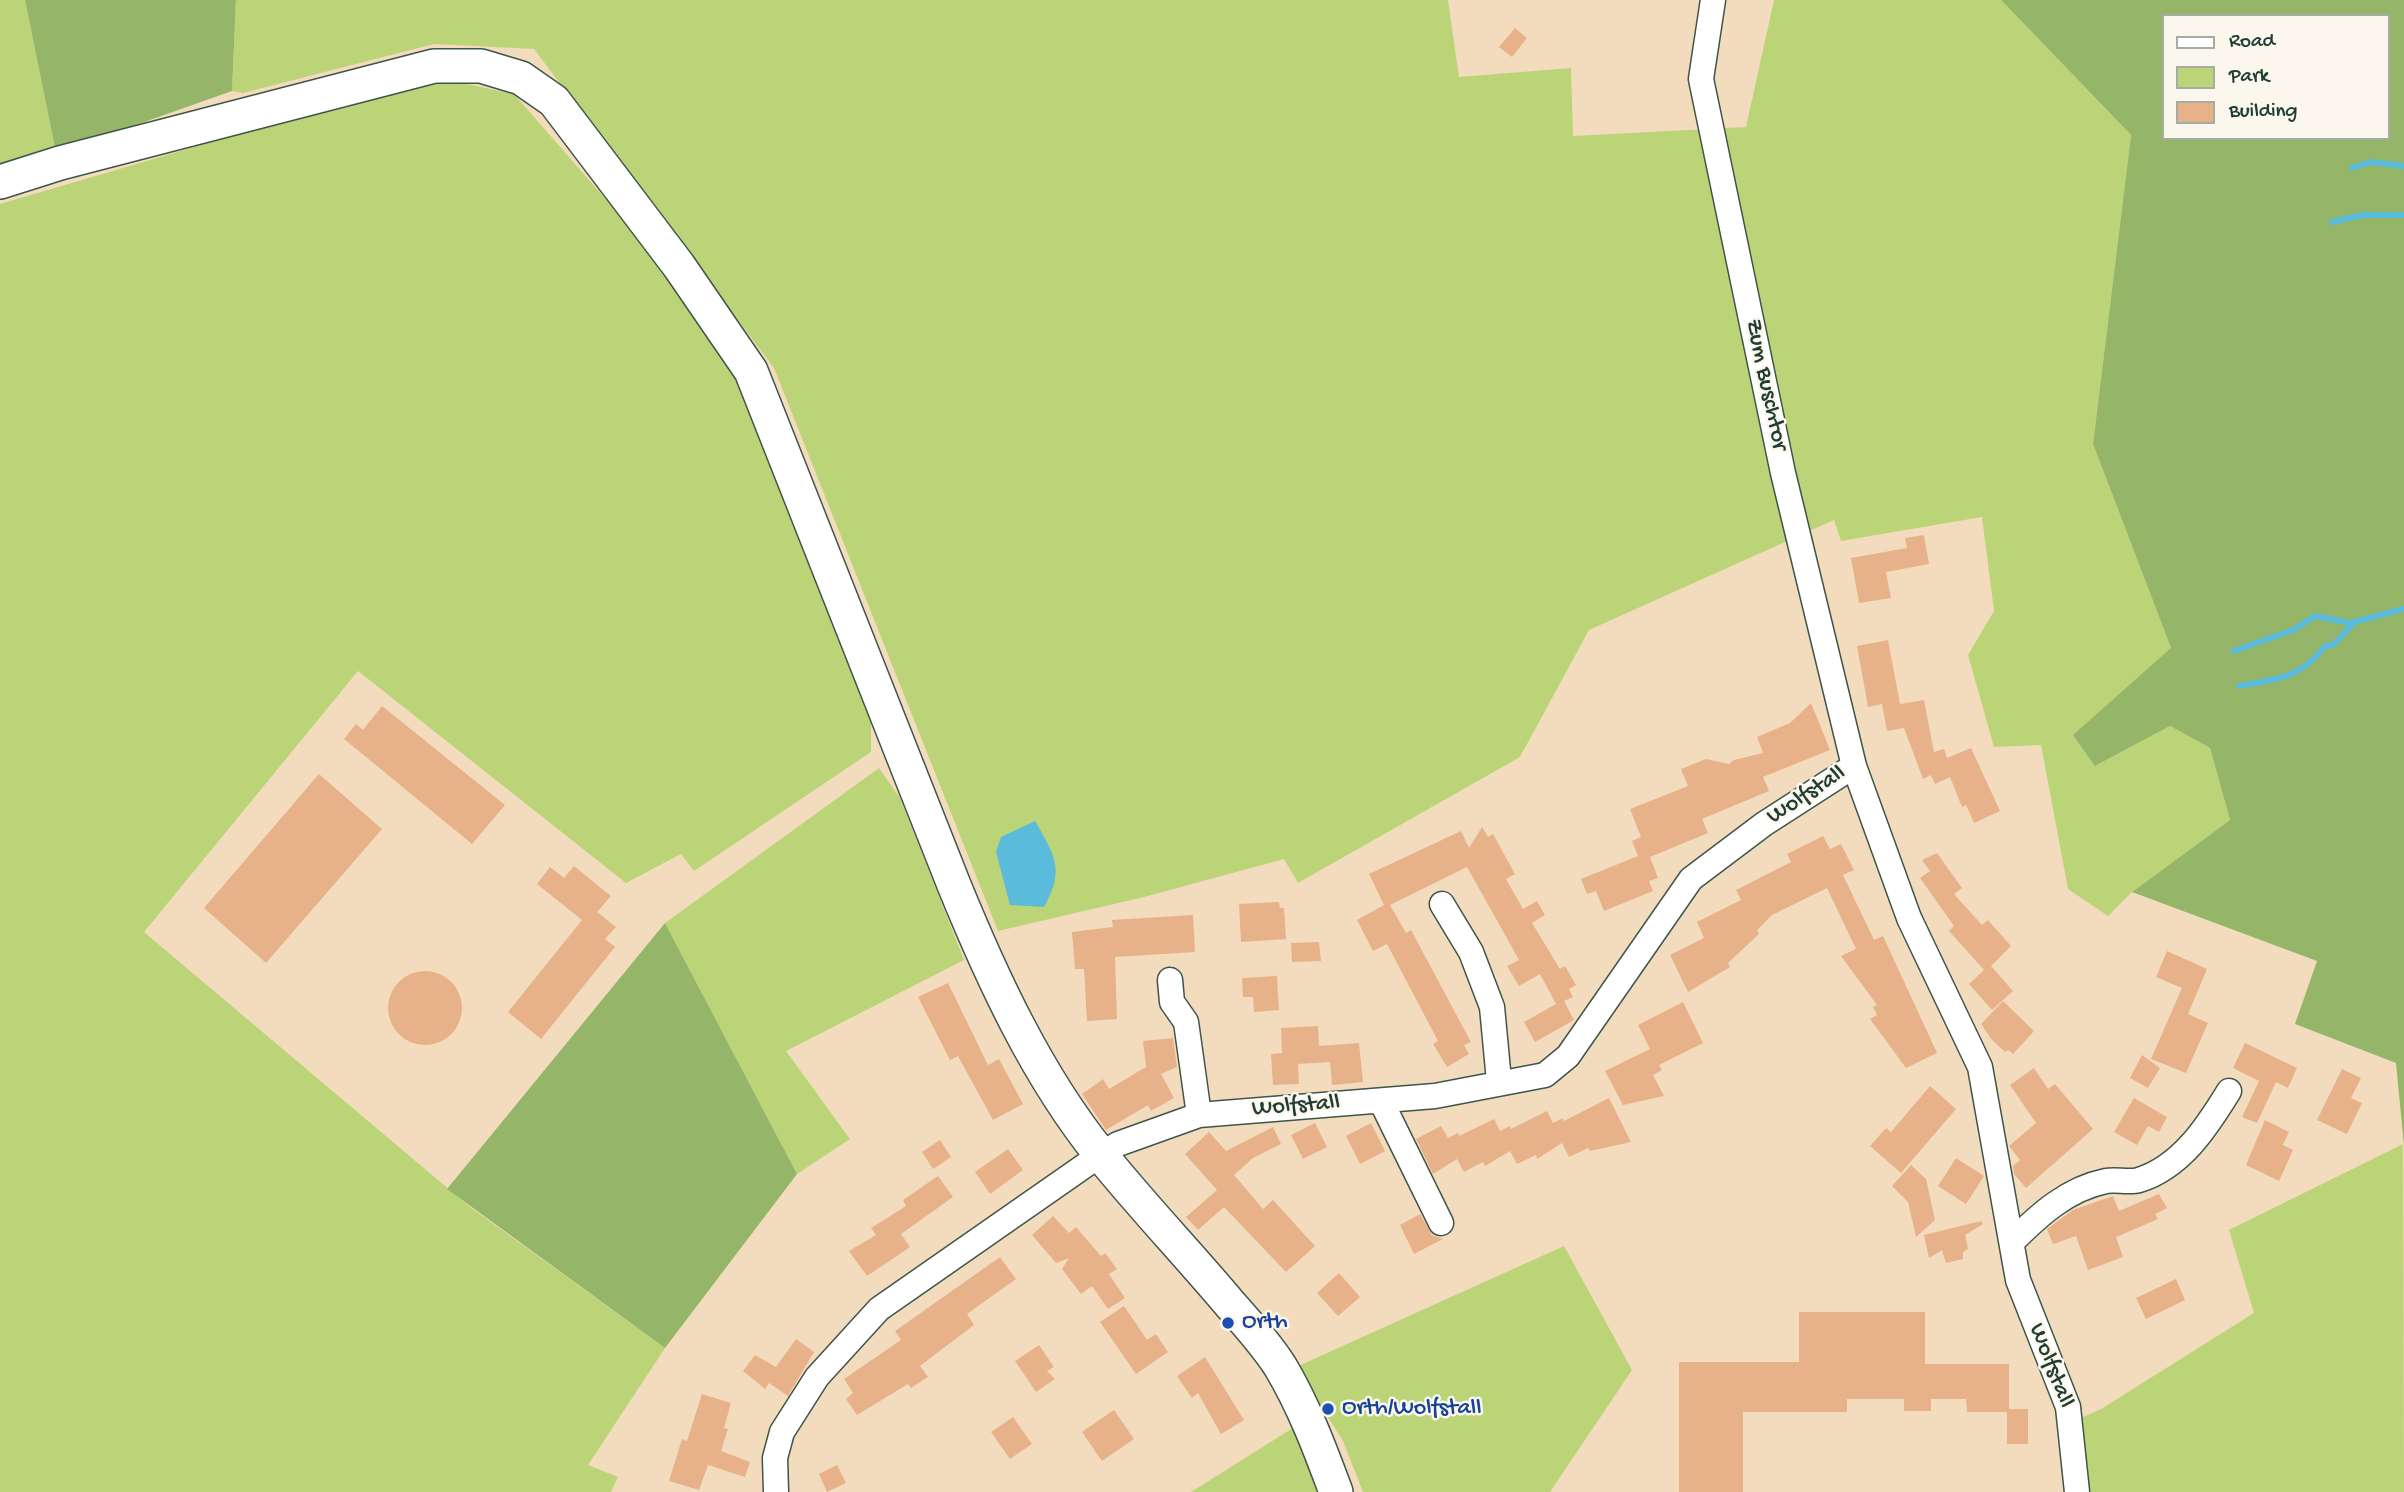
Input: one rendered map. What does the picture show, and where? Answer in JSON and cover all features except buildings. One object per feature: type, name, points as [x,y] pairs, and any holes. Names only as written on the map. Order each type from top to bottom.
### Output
[{"type":"main road","points":[[0,182],[73,159],[434,66],[481,66],[521,78],[554,101],[679,266],[751,371],[978,944],[1056,1088],[1100,1155],[1162,1224],[1279,1364],[1308,1419],[1336,1492]]},
{"type":"street","name":"Zum Buschtor","points":[[1713,0],[1701,79],[1783,473],[1854,766]]},
{"type":"street","name":"Wolfstall","points":[[1100,1155],[1118,1143],[1199,1115],[1435,1096],[1545,1075],[1568,1056],[1691,879],[1764,824],[1854,766],[1909,919],[1980,1068],[2018,1280],[2068,1407],[2077,1492]]},
{"type":"street","points":[[1442,904],[1471,952],[1492,1007],[1499,1082]]},
{"type":"street","points":[[1170,980],[1172,1002],[1186,1022],[1199,1115]]},
{"type":"street","points":[[2012,1242],[2041,1213],[2067,1196],[2107,1181],[2138,1181],[2175,1160],[2207,1127],[2229,1091]]},
{"type":"street","points":[[1381,1101],[1441,1223]]},
{"type":"street","points":[[776,1492],[775,1458],[782,1432],[817,1377],[879,1309],[1100,1155]]},
{"type":"green space","points":[[0,0],[25,0],[55,148],[0,166]]},
{"type":"green space","points":[[25,0],[236,0],[232,91],[133,126],[55,148]]},
{"type":"green space","points":[[236,0],[1448,0],[1459,77],[1571,68],[1573,136],[1746,127],[1774,0],[2001,0],[2131,135],[2093,444],[2171,648],[2095,766],[2170,726],[2210,748],[2230,820],[2132,892],[2108,916],[2068,889],[2041,745],[1994,747],[1968,655],[1994,611],[1982,517],[1841,541],[1834,520],[1589,630],[1520,757],[1298,883],[1284,859],[1144,897],[998,931],[774,368],[534,49],[434,44],[243,93],[232,91]]},
{"type":"green space","points":[[2001,0],[2404,0],[2404,1146],[2396,1063],[2295,1024],[2317,961],[2132,892],[2230,820],[2210,748],[2170,726],[2095,766],[2073,735],[2171,648],[2093,444],[2131,135]]},
{"type":"green space","points":[[443,79],[514,94],[636,234],[741,388],[871,713],[871,752],[694,871],[681,854],[626,883],[358,671],[144,932],[470,1207],[665,1348],[588,1465],[618,1477],[611,1492],[0,1492],[0,204],[365,97]]},
{"type":"green space","points":[[879,768],[900,798],[964,960],[786,1051],[850,1139],[797,1174],[665,923]]},
{"type":"green space","points":[[665,923],[797,1174],[665,1348],[447,1189]]},
{"type":"green space","points":[[2403,1144],[2404,1492],[2085,1492],[2081,1418],[2101,1409],[2254,1313],[2229,1230]]},
{"type":"green space","points":[[1564,1246],[1632,1370],[1550,1492],[1363,1492],[1343,1441],[1296,1367]]},
{"type":"green space","points":[[1296,1426],[1323,1492],[1191,1492]]},
{"type":"water","points":[[1035,821],[1055,863],[1054,883],[1044,907],[1010,905],[996,852],[1001,837]]},
{"type":"waterway","points":[[2352,168],[2371,162],[2404,166]]},
{"type":"waterway","points":[[2332,222],[2363,215],[2404,215]]},
{"type":"waterway","points":[[2234,651],[2293,630],[2315,616],[2350,623],[2404,609]]},
{"type":"waterway","points":[[2239,686],[2276,679],[2297,671],[2316,657],[2325,646],[2333,645],[2354,623]]},
{"type":"place","name":"Orth","points":[[1228,1323]]},
{"type":"place","name":"Orth/Wolfstall","points":[[1328,1409]]}]
